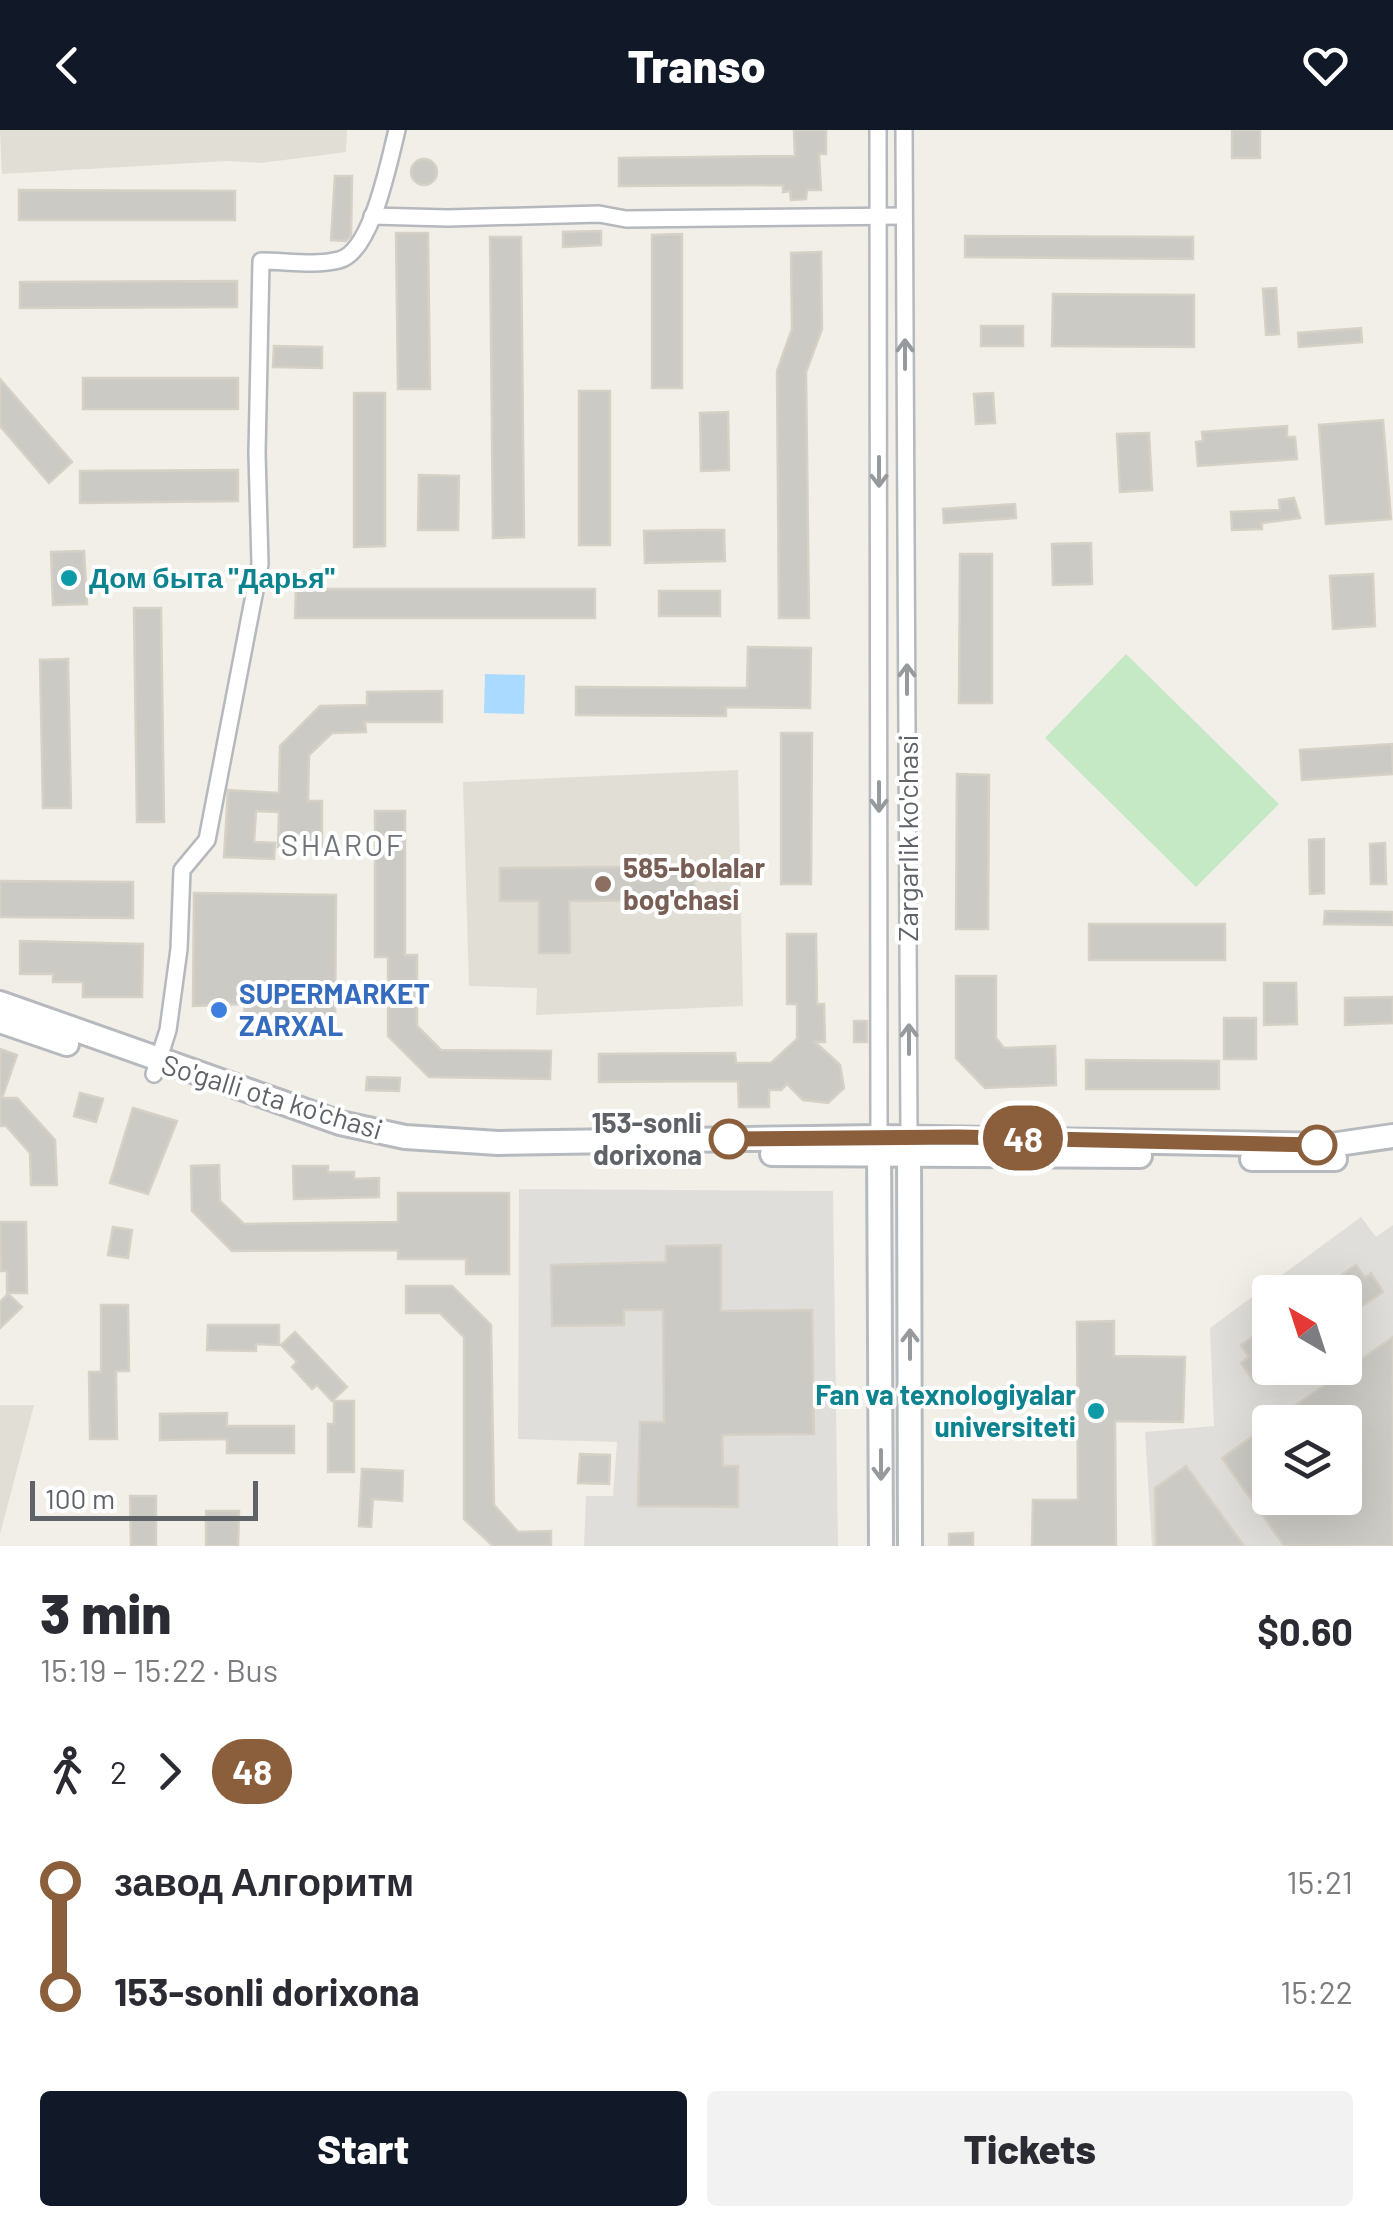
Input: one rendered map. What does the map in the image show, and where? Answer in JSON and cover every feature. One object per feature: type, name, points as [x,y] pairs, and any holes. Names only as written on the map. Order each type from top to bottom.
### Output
[{"type":"main road","name":"So'galli ota ko'chasi","points":[[0,1003],[156,1068]]},
{"type":"main road","name":"So'galli ota ko'chasi","points":[[0,1021],[340,1123],[427,1139],[566,1143],[1331,1145],[1393,1136]]},
{"type":"main road","name":"Zargarlik ko'chasi","points":[[879,1145],[881,1546]]},
{"type":"main road","name":"So'galli ota ko'chasi","points":[[909,1145],[1303,1160],[1393,1151]]},
{"type":"main road","name":"Zargarlik ko'chasi","points":[[909,1145],[910,1546]]},
{"type":"street","points":[[156,1068],[167,1035],[178,949],[182,870],[207,840],[260,564],[256,453],[262,261],[336,261],[349,256],[366,234],[397,130]]},
{"type":"street","name":"Zargarlik ko'chasi","points":[[878,130],[879,1145]]},
{"type":"street","name":"Zargarlik ko'chasi","points":[[904,130],[909,1145]]},
{"type":"street","points":[[372,216],[904,216]]},
{"type":"street","points":[[879,642],[907,644]]},
{"type":"street","points":[[879,945],[908,944]]},
{"type":"shaded area","points":[[0,130],[347,130],[346,152],[261,163],[227,161],[2,174]]},
{"type":"shaded area","name":"585-bolalar bog'chasi","points":[[738,770],[743,1006],[536,1015],[537,988],[469,986],[463,782]]},
{"type":"shaded area","points":[[519,1189],[833,1191],[838,1546],[584,1546],[586,1496],[613,1496],[617,1442],[518,1439]]},
{"type":"shaded area","points":[[1361,1217],[1376,1237],[1393,1225],[1393,1546],[1152,1546],[1145,1432],[1214,1426],[1210,1328],[1252,1297],[1252,1385],[1362,1385],[1362,1275],[1282,1275]]},
{"type":"shaded area","points":[[0,1405],[34,1405],[0,1534]]},
{"type":"green space","points":[[1126,654],[1279,804],[1196,887],[1045,738]]},
{"type":"water","points":[[485,674],[525,675],[524,714],[484,713]]},
{"type":"building","points":[[794,130],[826,130],[826,154],[819,154],[821,190],[807,190],[806,199],[791,200],[790,191],[783,192],[783,185],[619,186],[619,158],[795,156]]},
{"type":"building","points":[[1232,130],[1260,130],[1260,158],[1232,158]]},
{"type":"building","points":[[424,159],[433,163],[437,172],[433,181],[424,185],[415,181],[411,172],[415,163]]},
{"type":"building","points":[[335,176],[352,176],[351,236],[346,241],[331,240]]},
{"type":"building","points":[[19,190],[235,191],[235,220],[19,220]]},
{"type":"building","points":[[601,231],[601,245],[563,247],[563,232]]},
{"type":"building","points":[[396,233],[428,233],[430,389],[398,389]]},
{"type":"building","points":[[682,234],[682,388],[652,388],[652,235]]},
{"type":"building","points":[[965,236],[1193,237],[1193,259],[965,257]]},
{"type":"building","points":[[490,237],[521,237],[524,537],[493,538]]},
{"type":"building","points":[[821,252],[822,329],[806,372],[809,618],[779,618],[777,371],[792,329],[791,253]]},
{"type":"building","points":[[237,281],[237,307],[20,308],[20,282]]},
{"type":"building","points":[[1276,288],[1279,334],[1266,335],[1263,289]]},
{"type":"building","points":[[1053,294],[1194,295],[1194,347],[1052,346]]},
{"type":"building","points":[[981,326],[1023,326],[1023,346],[981,346]]},
{"type":"building","points":[[1361,328],[1362,342],[1299,347],[1298,333]]},
{"type":"building","points":[[274,346],[322,347],[322,368],[273,367]]},
{"type":"building","points":[[83,378],[238,378],[238,409],[83,409]]},
{"type":"building","points":[[0,379],[72,462],[49,483],[0,426]]},
{"type":"building","points":[[579,391],[610,391],[610,545],[579,545]]},
{"type":"building","points":[[354,393],[385,393],[385,546],[354,547]]},
{"type":"building","points":[[993,393],[995,423],[976,424],[974,394]]},
{"type":"building","points":[[728,412],[729,470],[701,471],[700,413]]},
{"type":"building","points":[[1383,420],[1391,519],[1326,524],[1319,425]]},
{"type":"building","points":[[1287,426],[1287,437],[1295,437],[1297,459],[1198,466],[1196,442],[1203,441],[1202,432]]},
{"type":"building","points":[[1149,433],[1152,490],[1120,492],[1117,434]]},
{"type":"building","points":[[238,470],[238,501],[80,503],[80,471]]},
{"type":"building","points":[[419,475],[459,476],[458,530],[418,530]]},
{"type":"building","points":[[1294,498],[1300,518],[1262,523],[1262,529],[1232,530],[1231,512],[1280,510],[1279,500]]},
{"type":"building","points":[[1015,504],[1016,518],[944,523],[943,509]]},
{"type":"building","points":[[724,530],[725,561],[645,563],[644,531]]},
{"type":"building","points":[[1091,543],[1092,584],[1053,585],[1052,544]]},
{"type":"building","name":"Дом быта \"Дарья\"","points":[[84,551],[87,604],[53,605],[51,552]]},
{"type":"building","points":[[960,554],[992,554],[992,703],[959,703]]},
{"type":"building","points":[[1373,574],[1375,626],[1333,629],[1330,576]]},
{"type":"building","points":[[296,589],[595,589],[595,618],[295,618]]},
{"type":"building","points":[[659,591],[720,591],[720,616],[659,616]]},
{"type":"building","points":[[134,608],[161,608],[164,822],[137,822]]},
{"type":"building","points":[[748,647],[811,648],[810,708],[726,707],[726,716],[576,715],[576,687],[747,688]]},
{"type":"building","points":[[68,659],[71,808],[43,808],[40,660]]},
{"type":"building","points":[[442,691],[442,722],[365,722],[366,732],[332,733],[309,755],[308,801],[322,801],[322,847],[278,847],[279,812],[256,811],[254,842],[275,843],[274,859],[224,857],[228,790],[279,793],[280,746],[320,706],[367,705],[367,692]]},
{"type":"building","points":[[781,733],[812,733],[811,884],[781,884]]},
{"type":"building","points":[[1392,744],[1393,774],[1302,780],[1300,750]]},
{"type":"building","points":[[957,774],[989,775],[988,929],[956,929]]},
{"type":"building","points":[[375,811],[405,811],[405,955],[417,955],[417,1026],[441,1050],[551,1051],[550,1079],[429,1077],[388,1036],[388,957],[375,957]]},
{"type":"building","points":[[1324,839],[1324,893],[1310,894],[1309,840]]},
{"type":"building","points":[[1385,843],[1386,884],[1371,884],[1370,844]]},
{"type":"building","points":[[694,866],[694,900],[569,901],[570,953],[539,953],[539,901],[500,901],[500,868]]},
{"type":"building","points":[[0,881],[133,882],[133,918],[0,917]]},
{"type":"building","points":[[194,893],[336,895],[335,1024],[245,1028],[244,1004],[193,1006]]},
{"type":"building","points":[[1325,911],[1393,912],[1393,925],[1324,924]]},
{"type":"building","points":[[1089,924],[1225,924],[1225,960],[1089,960]]},
{"type":"building","points":[[787,934],[816,934],[817,1004],[824,1004],[825,1042],[815,1042],[840,1065],[844,1088],[828,1103],[803,1100],[787,1084],[781,1090],[769,1090],[769,1107],[739,1107],[738,1081],[599,1082],[599,1054],[735,1053],[736,1063],[771,1063],[797,1039],[797,1004],[787,1004]]},
{"type":"building","points":[[20,941],[143,944],[142,997],[83,997],[83,982],[53,982],[53,974],[20,974]]},
{"type":"building","points":[[956,976],[996,976],[996,1038],[1004,1048],[1055,1046],[1056,1085],[985,1088],[956,1058]]},
{"type":"building","points":[[1264,983],[1296,983],[1297,1024],[1264,1025]]},
{"type":"building","points":[[1393,997],[1393,1023],[1345,1025],[1345,998]]},
{"type":"building","points":[[1224,1018],[1256,1018],[1256,1059],[1224,1059]]},
{"type":"building","points":[[854,1021],[867,1021],[867,1042],[854,1042]]},
{"type":"building","points":[[0,1049],[17,1055],[2,1098],[17,1098],[55,1140],[57,1185],[31,1185],[30,1153],[6,1126],[0,1126]]},
{"type":"building","points":[[1086,1060],[1219,1061],[1219,1089],[1086,1089]]},
{"type":"building","points":[[367,1077],[400,1078],[399,1091],[366,1090]]},
{"type":"building","points":[[80,1093],[103,1099],[96,1122],[74,1116]]},
{"type":"building","points":[[133,1108],[177,1121],[148,1194],[110,1183]]},
{"type":"building","points":[[219,1165],[220,1201],[244,1224],[398,1222],[398,1193],[509,1193],[509,1274],[466,1274],[466,1259],[398,1259],[398,1250],[232,1251],[192,1211],[191,1166]]},
{"type":"building","points":[[293,1166],[328,1166],[328,1172],[354,1172],[354,1179],[379,1178],[379,1197],[294,1199]]},
{"type":"building","points":[[0,1222],[26,1222],[27,1293],[7,1293],[7,1271],[1,1271]]},
{"type":"building","points":[[113,1227],[132,1230],[128,1258],[108,1255]]},
{"type":"building","points":[[721,1245],[721,1311],[812,1310],[814,1434],[722,1435],[723,1466],[738,1466],[738,1507],[638,1506],[640,1422],[664,1422],[663,1310],[624,1310],[624,1325],[552,1326],[551,1265],[666,1262],[666,1246]]},
{"type":"building","points":[[1356,1265],[1365,1278],[1371,1273],[1383,1292],[1362,1306],[1362,1275],[1341,1275]]},
{"type":"building","points":[[406,1286],[452,1286],[491,1325],[494,1505],[518,1532],[551,1531],[551,1546],[493,1546],[464,1519],[464,1337],[440,1313],[406,1313]]},
{"type":"building","points":[[8,1294],[22,1307],[0,1328],[0,1302]]},
{"type":"building","points":[[101,1305],[128,1305],[129,1371],[116,1371],[117,1439],[90,1439],[89,1372],[101,1372]]},
{"type":"building","name":"Fan va texnologiyalar universiteti","points":[[1114,1321],[1114,1356],[1185,1357],[1183,1422],[1115,1421],[1116,1546],[1032,1546],[1033,1500],[1078,1500],[1077,1322]]},
{"type":"building","points":[[208,1325],[279,1325],[279,1345],[256,1344],[256,1351],[207,1350]]},
{"type":"building","points":[[295,1332],[347,1387],[332,1401],[317,1385],[312,1389],[292,1367],[297,1362],[281,1345]]},
{"type":"building","points":[[1252,1337],[1252,1379],[1241,1363],[1249,1357],[1241,1345]]},
{"type":"building","points":[[1393,1337],[1393,1546],[1284,1546],[1262,1515],[1362,1515],[1362,1405],[1296,1405],[1325,1385],[1362,1385],[1362,1359]]},
{"type":"building","points":[[334,1401],[354,1401],[354,1472],[328,1472],[328,1424],[334,1424]]},
{"type":"building","points":[[227,1413],[227,1426],[294,1426],[294,1453],[227,1453],[227,1439],[160,1440],[160,1414]]},
{"type":"building","points":[[1252,1437],[1252,1501],[1222,1458]]},
{"type":"building","points":[[580,1454],[610,1455],[609,1484],[578,1483]]},
{"type":"building","points":[[1186,1466],[1244,1546],[1156,1546],[1155,1488]]},
{"type":"building","points":[[362,1469],[403,1471],[402,1501],[373,1499],[371,1527],[359,1526]]},
{"type":"building","points":[[130,1496],[156,1496],[156,1546],[131,1546]]},
{"type":"building","points":[[206,1511],[239,1511],[238,1546],[206,1546]]},
{"type":"building","points":[[973,1533],[973,1546],[949,1546],[949,1534]]},
{"type":"bus line","name":"48","points":[[729,1139],[1074,1138],[1317,1145]]},
{"type":"place","name":"Дом быта \"Дарья\"","points":[[69,578]]},
{"type":"place","name":"585-bolalar bog'chasi","points":[[603,884]]},
{"type":"place","name":"SUPERMARKET ZARXAL","points":[[219,1010]]},
{"type":"place","name":"153-sonli dorixona","points":[[729,1139]]},
{"type":"place","name":"Fan va texnologiyalar universiteti","points":[[1096,1411]]},
{"type":"district","name":"SHAROF","points":[[343,846]]}]
